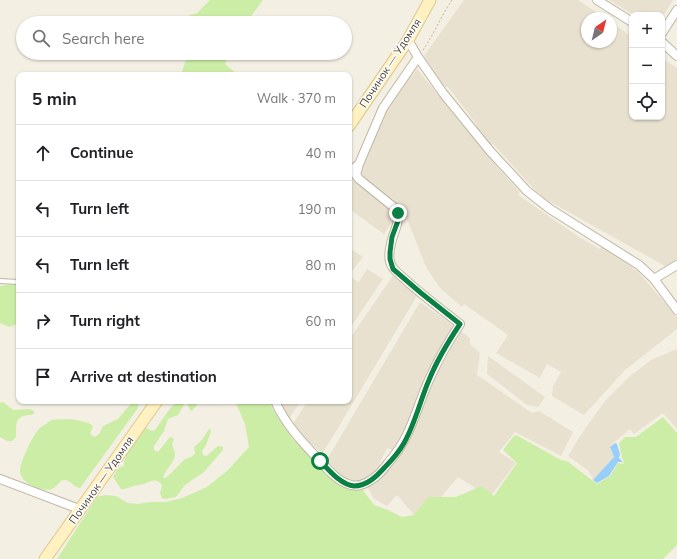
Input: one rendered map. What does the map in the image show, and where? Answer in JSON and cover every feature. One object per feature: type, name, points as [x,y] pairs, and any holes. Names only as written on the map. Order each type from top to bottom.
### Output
[{"type":"main road","name":"Починок — Удомля","points":[[352,122],[408,40],[430,0]]},
{"type":"main road","name":"Починок — Удомля","points":[[45,559],[155,404]]},
{"type":"street","points":[[597,0],[629,20]]},
{"type":"street","points":[[665,28],[677,10]]},
{"type":"street","points":[[408,40],[443,93],[497,159],[527,191],[550,208],[639,265],[654,279],[677,310]]},
{"type":"street","points":[[665,45],[677,56]]},
{"type":"street","points":[[277,404],[288,426],[303,444],[331,472],[345,483],[353,486],[360,486],[375,478],[404,444],[429,380],[446,345],[460,324],[393,269],[390,259],[390,252],[392,237],[399,218],[398,213],[396,208],[356,175],[359,164],[383,108],[418,57]]},
{"type":"street","points":[[352,170],[359,164]]},
{"type":"street","points":[[654,279],[677,265]]},
{"type":"street","points":[[0,479],[79,509]]},
{"type":"lane","points":[[0,281],[16,282]]},
{"type":"path","points":[[418,57],[434,33],[452,0]]},
{"type":"shaded area","points":[[464,0],[578,0],[596,12],[581,12],[581,48],[617,48],[617,26],[629,35],[629,120],[665,120],[665,60],[677,68],[677,261],[665,266],[547,200],[536,191],[493,144],[491,145],[475,126],[477,125],[448,87],[444,87],[424,56]]},
{"type":"shaded area","points":[[609,0],[673,0],[665,13],[629,12]]},
{"type":"shaded area","points":[[417,69],[498,168],[520,192],[518,195],[579,237],[600,249],[602,246],[624,260],[640,274],[677,317],[677,329],[625,370],[584,415],[552,396],[553,386],[561,372],[547,364],[540,378],[496,353],[508,335],[464,304],[462,307],[441,289],[427,269],[404,212],[362,177],[361,167],[387,107]]},
{"type":"shaded area","points":[[352,177],[391,207],[395,218],[384,234],[352,211]]},
{"type":"shaded area","points":[[352,250],[363,257],[352,272]]},
{"type":"shaded area","points":[[367,269],[383,279],[352,326],[352,278],[359,282]]},
{"type":"shaded area","points":[[394,274],[415,291],[417,296],[332,438],[322,453],[306,440],[292,425],[306,404],[352,404],[352,336]]},
{"type":"shaded area","points":[[420,302],[453,325],[429,373],[406,431],[394,451],[387,448],[379,464],[380,467],[364,481],[352,483],[343,479],[325,463]]},
{"type":"shaded area","points":[[461,331],[470,338],[470,344],[480,353],[477,375],[532,413],[539,411],[573,432],[561,456],[515,432],[499,452],[516,463],[490,497],[458,477],[420,522],[397,495],[387,506],[373,498],[367,485],[411,435],[433,381]]},
{"type":"shaded area","points":[[677,349],[677,429],[663,413],[634,434],[630,429],[611,445],[610,449],[614,457],[593,480],[593,477],[589,471],[568,456],[582,433],[605,401],[630,376],[651,360]]},
{"type":"shaded area","points":[[488,356],[545,397],[538,407],[527,405],[487,374]]},
{"type":"shaded area","points":[[281,404],[299,404],[290,417],[286,414]]},
{"type":"green space","points":[[210,0],[263,0],[251,16],[188,16],[197,13]]},
{"type":"green space","points":[[186,60],[227,60],[225,64],[234,72],[182,72]]},
{"type":"green space","points":[[16,285],[16,324],[9,327],[0,323],[0,286]]},
{"type":"green space","points":[[3,402],[13,410],[30,409],[35,412],[32,415],[26,415],[19,418],[16,428],[16,437],[12,441],[7,441],[0,437],[0,403]]},
{"type":"green space","points":[[130,404],[139,404],[138,408],[80,488],[64,480],[52,489],[42,489],[29,484],[22,478],[20,468],[30,442],[40,428],[52,420],[61,419],[87,422],[93,426],[90,434],[95,437],[100,433],[103,426],[118,419]]},
{"type":"green space","points":[[175,404],[184,404],[178,415],[168,419],[164,431],[154,446],[154,450],[158,452],[169,438],[172,437],[174,440],[172,444],[175,451],[175,457],[163,478],[166,478],[185,459],[195,454],[194,447],[201,441],[209,429],[211,430],[207,444],[202,451],[203,455],[208,455],[218,446],[223,447],[223,450],[204,472],[185,485],[176,497],[162,498],[160,493],[162,485],[157,481],[151,481],[126,489],[121,489],[113,477],[118,468],[124,466],[124,462],[131,447],[143,429],[146,428],[152,431],[155,430],[171,407]]},
{"type":"green space","points":[[187,404],[196,404],[192,411]]},
{"type":"green space","points":[[236,404],[270,404],[293,440],[315,459],[326,474],[344,487],[362,489],[374,505],[402,517],[414,515],[428,497],[456,497],[481,486],[494,496],[517,463],[503,450],[516,435],[561,460],[567,461],[597,484],[610,476],[618,463],[623,464],[624,461],[619,443],[625,437],[636,437],[663,417],[677,433],[677,545],[663,559],[57,559],[97,497],[105,495],[116,496],[128,503],[138,504],[166,502],[182,498],[207,487],[228,470],[249,447],[245,424]]},
{"type":"water","points":[[615,443],[617,444],[620,454],[619,458],[623,462],[618,462],[609,476],[597,483],[593,480],[614,457],[610,447]]},
{"type":"route","points":[[320,461],[345,483],[353,486],[360,486],[375,478],[404,444],[429,380],[446,345],[460,324],[393,269],[390,259],[390,252],[392,237],[399,218],[398,213]]}]
